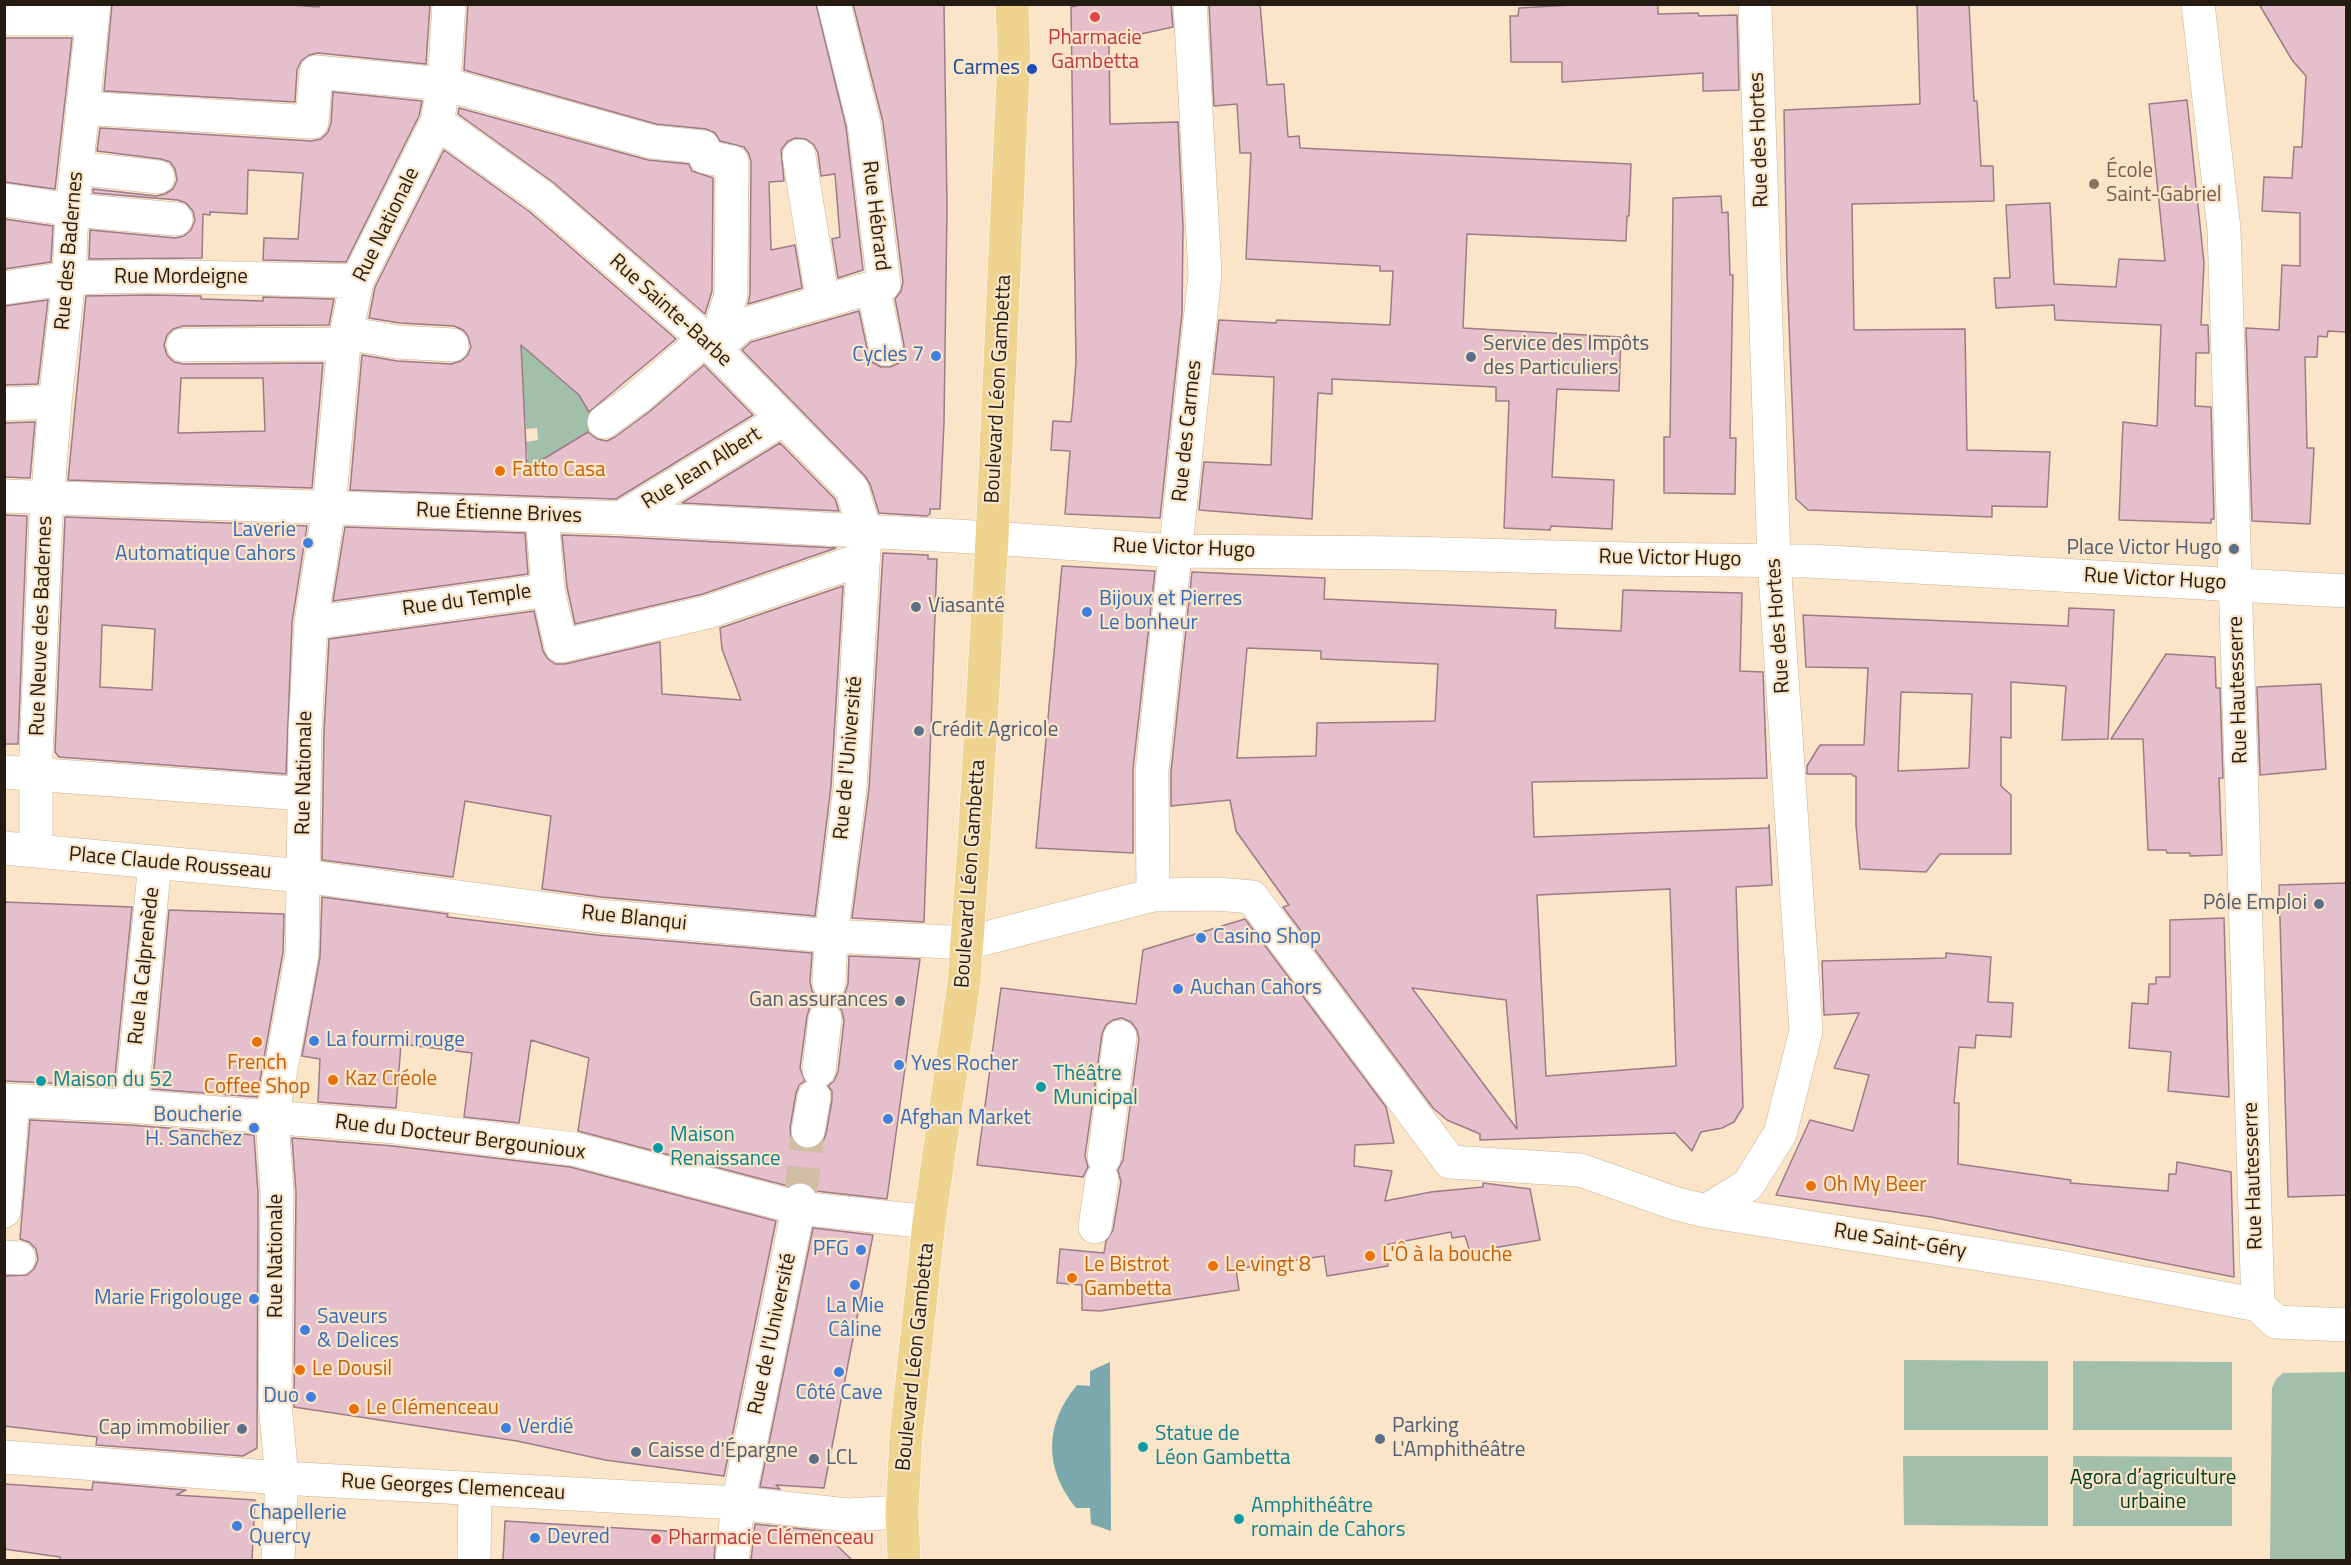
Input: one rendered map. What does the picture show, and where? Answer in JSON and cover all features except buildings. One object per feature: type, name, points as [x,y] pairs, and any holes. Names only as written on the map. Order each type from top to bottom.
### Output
[{"type":"main road","name":"Boulevard Léon Gambetta","points":[[904,1560],[902,1512],[906,1436],[929,1222],[960,1013],[967,943],[992,538],[1014,54],[1012,4]]},
{"type":"street","name":"Rue Nationale","points":[[278,1560],[282,1478],[275,1404],[278,1192],[272,1118],[302,954],[304,794],[311,623],[329,508],[345,338],[357,280],[437,122],[444,84],[449,4]]},
{"type":"street","name":"Rue Hébrard","points":[[604,422],[710,344],[742,325],[884,284],[864,124],[834,4]]},
{"type":"street","name":"Rue des Carmes","points":[[1153,895],[1152,771],[1205,274],[1190,4]]},
{"type":"street","name":"Rue des Hortes","points":[[1706,1211],[1748,1185],[1780,1134],[1806,1031],[1774,560],[1755,4]]},
{"type":"street","name":"Rue Hautesserre","points":[[2198,4],[2224,229],[2258,1305]]},
{"type":"street","points":[[4,19],[93,12]]},
{"type":"street","name":"Rue des Badernes","points":[[48,497],[55,402],[69,278],[72,210],[93,12]]},
{"type":"street","points":[[82,108],[312,122],[316,72],[444,84],[653,142],[703,147],[705,157],[732,162],[731,294],[710,344]]},
{"type":"street","name":"Rue Sainte-Barbe","points":[[437,122],[542,197],[710,344],[852,489],[864,546]]},
{"type":"street","points":[[800,156],[823,302]]},
{"type":"street","points":[[76,168],[158,177]]},
{"type":"street","points":[[4,200],[72,210],[176,219]]},
{"type":"street","name":"Rue Mordeigne","points":[[4,288],[69,278],[150,276],[357,280]]},
{"type":"street","points":[[873,287],[886,349]]},
{"type":"street","points":[[183,345],[345,338],[452,345]]},
{"type":"street","points":[[4,404],[55,402]]},
{"type":"street","name":"Rue Jean Albert","points":[[621,518],[783,419]]},
{"type":"street","name":"Rue Étienne Brives","points":[[4,496],[621,518],[864,546],[992,538]]},
{"type":"street","name":"Rue Neuve des Badernes","points":[[37,765],[48,497]]},
{"type":"street","name":"Rue du Temple","points":[[311,623],[548,590],[542,515]]},
{"type":"street","name":"Rue Victor Hugo","points":[[992,538],[1175,551],[1774,560],[2346,591]]},
{"type":"street","points":[[548,590],[561,646],[708,612],[864,546]]},
{"type":"street","name":"Rue de l'Université","points":[[829,983],[831,936],[850,788],[864,546]]},
{"type":"street","points":[[36,851],[37,765]]},
{"type":"street","points":[[4,772],[37,765],[304,794]]},
{"type":"street","name":"Place Claude Rousseau","points":[[4,848],[303,876]]},
{"type":"street","name":"Rue la Calprenède","points":[[131,1106],[155,862]]},
{"type":"street","name":"Rue Blanqui","points":[[303,876],[599,916],[831,936],[967,943],[1153,895],[1217,894],[1252,897],[1450,1162]]},
{"type":"street","points":[[808,1131],[825,1019]]},
{"type":"street","points":[[1095,1227],[1120,1037]]},
{"type":"street","points":[[4,1211],[9,1101]]},
{"type":"street","name":"Rue du Docteur Bergounioux","points":[[9,1101],[131,1106],[395,1126],[574,1149],[799,1204],[929,1222]]},
{"type":"street","name":"Rue Saint-Géry","points":[[1450,1162],[1580,1170],[1677,1204],[1706,1211],[2054,1266],[2258,1305],[2276,1322],[2346,1325]]},
{"type":"street","name":"Rue de l'Université","points":[[732,1560],[738,1503],[799,1204]]},
{"type":"street","name":"Rue Georges Clemenceau","points":[[4,1457],[282,1478],[738,1503],[847,1515],[902,1512]]},
{"type":"street","points":[[474,1560],[476,1490]]},
{"type":"green space","points":[[529,338],[563,372],[564,383],[579,395],[598,426],[542,461],[519,467],[519,460],[528,459],[526,442],[538,440],[537,428],[526,429],[517,348]]},
{"type":"green space","points":[[1904,1360],[2048,1361],[2048,1430],[1904,1430]]},
{"type":"green space","points":[[2073,1361],[2232,1362],[2232,1430],[2073,1430]]},
{"type":"green space","points":[[2346,1372],[2346,1560],[2270,1560],[2272,1388],[2276,1379],[2283,1373]]},
{"type":"green space","points":[[1903,1456],[2048,1456],[2048,1526],[1904,1525]]},
{"type":"green space","name":"Agora d’agriculture urbaine","points":[[2073,1456],[2232,1457],[2232,1526],[2073,1526]]},
{"type":"water","points":[[1110,1362],[1111,1531],[1091,1524],[1090,1508],[1076,1508],[1058,1478],[1052,1446],[1058,1415],[1066,1400],[1077,1385],[1090,1386],[1090,1371]]},
{"type":"tunnel","points":[[800,1200],[808,1131]]},
{"type":"place","name":"Pharmacie Gambetta","points":[[1095,17]]},
{"type":"place","name":"Carmes","points":[[1032,69]]},
{"type":"place","name":"École Saint-Gabriel","points":[[2094,184]]},
{"type":"place","name":"Cycles 7","points":[[936,356]]},
{"type":"place","name":"Service des Impôts des Particuliers","points":[[1471,357]]},
{"type":"place","name":"Fatto Casa","points":[[500,471]]},
{"type":"place","name":"Laverie Automatique Cahors","points":[[308,543]]},
{"type":"place","name":"Place Victor Hugo","points":[[2234,549]]},
{"type":"place","name":"Viasanté","points":[[916,607]]},
{"type":"place","name":"Bijoux et Pierres Le bonheur","points":[[1087,612]]},
{"type":"place","name":"Crédit Agricole","points":[[919,731]]},
{"type":"place","name":"Pôle Emploi","points":[[2319,904]]},
{"type":"place","name":"Casino Shop","points":[[1201,938]]},
{"type":"place","name":"Auchan Cahors","points":[[1178,989]]},
{"type":"place","name":"Gan assurances","points":[[900,1001]]},
{"type":"place","name":"La fourmi rouge","points":[[314,1041]]},
{"type":"place","name":"French Coffee Shop","points":[[257,1042]]},
{"type":"place","name":"Yves Rocher","points":[[899,1065]]},
{"type":"place","name":"Kaz Créole","points":[[333,1080]]},
{"type":"place","name":"Maison du 52","points":[[41,1081]]},
{"type":"place","name":"Théâtre Municipal","points":[[1041,1087]]},
{"type":"place","name":"Afghan Market","points":[[888,1119]]},
{"type":"place","name":"Boucherie H. Sanchez","points":[[254,1128]]},
{"type":"place","name":"Maison Renaissance","points":[[658,1148]]},
{"type":"place","name":"Oh My Beer","points":[[1811,1186]]},
{"type":"place","name":"PFG","points":[[861,1250]]},
{"type":"place","name":"L'Ô à la bouche","points":[[1370,1256]]},
{"type":"place","name":"Le vingt 8","points":[[1213,1266]]},
{"type":"place","name":"Le Bistrot Gambetta","points":[[1072,1278]]},
{"type":"place","name":"La Mie Câline","points":[[855,1285]]},
{"type":"place","name":"Marie Frigolouge","points":[[254,1299]]},
{"type":"place","name":"Saveurs & Delices","points":[[305,1330]]},
{"type":"place","name":"Le Dousil","points":[[300,1370]]},
{"type":"place","name":"Côté Cave","points":[[839,1372]]},
{"type":"place","name":"Duo","points":[[311,1397]]},
{"type":"place","name":"Le Clémenceau","points":[[354,1409]]},
{"type":"place","name":"Verdié","points":[[506,1428]]},
{"type":"place","name":"Cap immobilier","points":[[242,1429]]},
{"type":"place","name":"Parking L'Amphithéâtre","points":[[1380,1439]]},
{"type":"place","name":"Statue de Léon Gambetta","points":[[1143,1447]]},
{"type":"place","name":"Caisse d'Épargne","points":[[636,1452]]},
{"type":"place","name":"LCL","points":[[814,1459]]},
{"type":"place","name":"Amphithéâtre romain de Cahors","points":[[1239,1519]]},
{"type":"place","name":"Chapellerie Quercy","points":[[237,1526]]},
{"type":"place","name":"Devred","points":[[535,1538]]},
{"type":"place","name":"Pharmacie Clémenceau","points":[[656,1539]]}]
